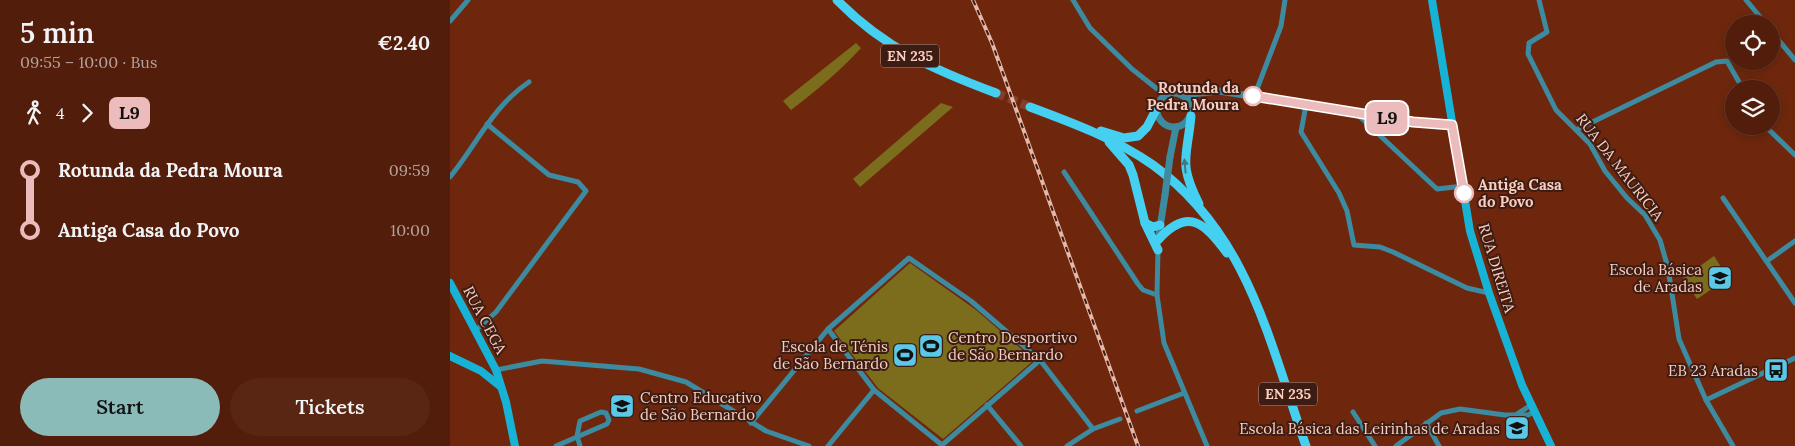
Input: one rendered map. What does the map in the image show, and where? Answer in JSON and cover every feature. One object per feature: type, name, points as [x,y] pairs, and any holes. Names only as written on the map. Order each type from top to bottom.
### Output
[{"type":"main road","name":"EN 235","points":[[837,0],[865,27],[898,50],[934,69],[996,93]]},
{"type":"main road","name":"RUA DIREITA","points":[[1432,0],[1470,231],[1489,293],[1532,408],[1551,446]]},
{"type":"main road","points":[[1072,123],[1124,138],[1132,138],[1142,133],[1158,106]]},
{"type":"main road","name":"EN 235","points":[[1030,107],[1105,137],[1152,165],[1203,211],[1223,237],[1245,277],[1258,307],[1306,446]]},
{"type":"main road","points":[[1190,116],[1184,160],[1186,172],[1203,211]]},
{"type":"main road","points":[[1105,137],[1131,170],[1145,223],[1158,245],[1171,226]]},
{"type":"main road","points":[[1145,223],[1153,227],[1161,223],[1171,226],[1191,221],[1202,225],[1213,234],[1245,277]]},
{"type":"main road","name":"RUA CEGA","points":[[450,282],[496,370],[515,446]]},
{"type":"main road","points":[[450,356],[481,371],[489,373],[496,370]]},
{"type":"main road","points":[[481,371],[500,387]]},
{"type":"street","points":[[450,21],[468,0]]},
{"type":"street","points":[[1073,0],[1090,28],[1132,69],[1166,96]]},
{"type":"street","points":[[1257,97],[1257,89],[1284,15],[1285,0]]},
{"type":"street","name":"RUA DA MAURICIA","points":[[1539,0],[1547,32],[1529,43],[1528,54],[1548,98],[1556,110],[1590,144],[1616,185],[1645,215],[1660,240],[1668,268],[1679,339],[1706,400],[1734,446]]},
{"type":"street","points":[[1746,0],[1758,15]]},
{"type":"street","points":[[1780,42],[1795,60]]},
{"type":"street","points":[[1576,130],[1716,62],[1727,62],[1738,80]]},
{"type":"street","points":[[450,177],[487,124],[513,92],[529,82]]},
{"type":"street","points":[[1200,92],[1190,105],[1190,116],[1185,124],[1176,127],[1161,122],[1158,106],[1166,96],[1171,94],[1181,95],[1200,92],[1219,91],[1357,114],[1452,125]]},
{"type":"street","points":[[1181,95],[1190,105]]},
{"type":"street","points":[[1306,105],[1301,132],[1339,193],[1346,211],[1354,245],[1380,247],[1467,288],[1489,293]]},
{"type":"street","points":[[1357,114],[1438,190],[1463,186]]},
{"type":"street","points":[[475,331],[496,312],[586,191],[578,182],[549,174],[487,124]]},
{"type":"street","points":[[1176,127],[1158,245],[1157,295],[1164,342],[1207,446]]},
{"type":"street","points":[[1774,135],[1795,155]]},
{"type":"street","points":[[1064,172],[1138,284],[1143,290],[1157,295]]},
{"type":"street","points":[[1724,198],[1795,303]]},
{"type":"street","points":[[1767,260],[1795,242]]},
{"type":"street","points":[[751,423],[828,329],[909,258],[971,301],[1040,360],[1092,429]]},
{"type":"street","points":[[828,329],[874,390],[942,445],[1040,360]]},
{"type":"street","points":[[1706,400],[1795,358]]},
{"type":"street","points":[[496,370],[542,361],[639,369],[686,382],[766,431],[809,446]]},
{"type":"street","points":[[828,446],[874,390]]},
{"type":"street","points":[[1137,411],[1184,393]]},
{"type":"street","points":[[987,405],[1021,446]]},
{"type":"street","points":[[1396,446],[1441,413],[1460,409],[1528,415],[1532,408]]},
{"type":"street","points":[[556,446],[577,436],[607,424],[609,420],[606,413],[602,412],[580,421],[577,436],[580,446]]},
{"type":"street","points":[[1353,412],[1375,446]]},
{"type":"street","points":[[1067,446],[1092,429],[1120,419]]},
{"type":"street","points":[[1426,423],[1439,446]]},
{"type":"shaded area","points":[[856,43],[861,48],[810,96],[791,110],[783,101]]},
{"type":"shaded area","points":[[941,103],[953,107],[860,187],[853,179]]},
{"type":"shaded area","points":[[1714,256],[1728,278],[1697,299],[1683,278]]},
{"type":"shaded area","name":"Centro Desportivo de São Bernardo","points":[[910,263],[976,310],[1034,360],[943,439],[878,388],[834,331]]},
{"type":"tunnel","points":[[996,93],[1030,107]]},
{"type":"railway","points":[[973,0],[992,43],[1138,446]]},
{"type":"bus line","name":"L9","points":[[1253,96],[1357,114],[1413,122],[1452,125],[1464,193]]},
{"type":"place","name":"Rotunda da Pedra Moura","points":[[1253,96]]},
{"type":"place","name":"Antiga Casa do Povo","points":[[1464,193]]},
{"type":"place","name":"Escola Básica de Aradas","points":[[1720,278]]},
{"type":"place","name":"Centro Desportivo de São Bernardo","points":[[931,346]]},
{"type":"place","name":"Escola de Ténis de São Bernardo","points":[[905,355]]},
{"type":"place","name":"EB 23 Aradas","points":[[1776,370]]},
{"type":"place","name":"Centro Educativo de São Bernardo","points":[[622,406]]},
{"type":"place","name":"Escola Básica das Leirinhas de Aradas","points":[[1517,428]]}]
